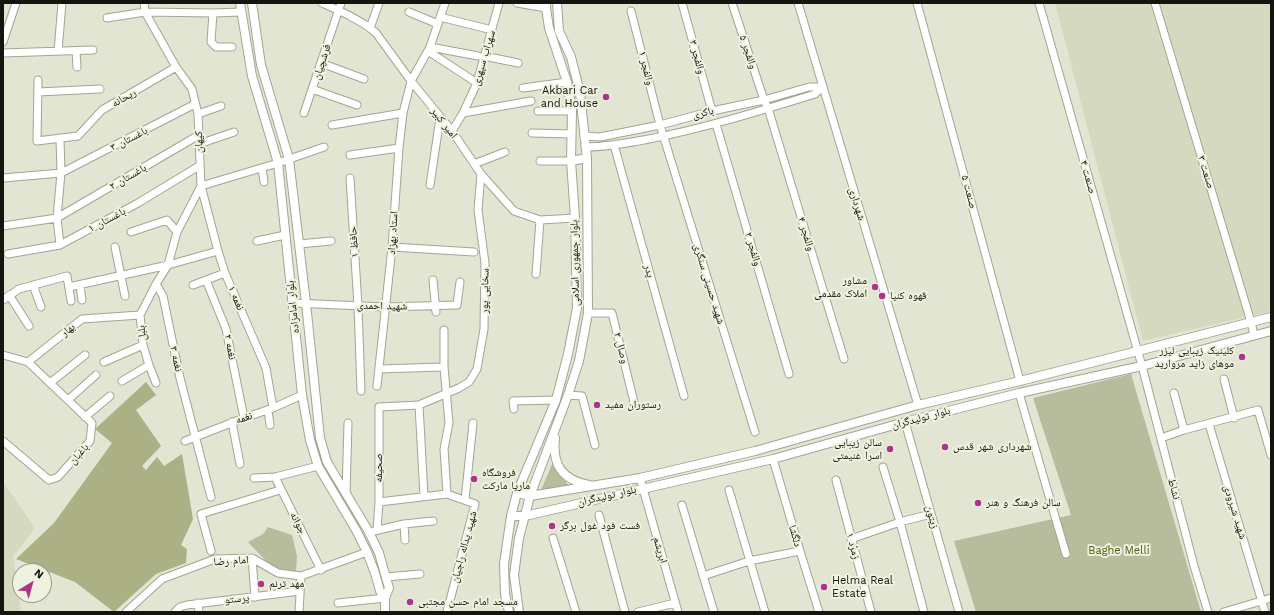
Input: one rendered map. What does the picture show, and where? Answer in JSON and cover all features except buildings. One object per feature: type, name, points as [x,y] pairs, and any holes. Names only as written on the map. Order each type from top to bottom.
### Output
[{"type":"main road","name":"بلوار امامزاده","points":[[240,3],[252,76],[278,163],[302,395],[310,440],[318,466],[356,530],[367,552],[380,591],[385,598]]},
{"type":"main road","name":"بلوار امامزاده","points":[[252,3],[261,65],[288,159],[306,303],[320,438],[328,462],[379,554],[389,588],[385,598],[385,612]]},
{"type":"main road","name":"بلوار جمهوری اسلامی","points":[[519,612],[514,575],[519,538],[530,496],[557,427],[579,361],[588,313],[587,158],[580,93],[571,57],[559,31],[557,3]]},
{"type":"main road","name":"بلوار جمهوری اسلامی","points":[[509,612],[505,594],[504,564],[511,516],[517,493],[556,400],[568,354],[577,308],[575,218],[571,161],[572,111],[567,82],[549,28],[546,6]]},
{"type":"main road","points":[[571,161],[587,158]]},
{"type":"main road","name":"بلوار تولیدگران","points":[[530,496],[640,478],[755,450],[918,405],[1020,381],[1271,317]]},
{"type":"main road","name":"بلوار تولیدگران","points":[[511,516],[525,516],[773,459],[905,422],[1019,393],[1142,366],[1271,331]]},
{"type":"main road","points":[[557,427],[554,453],[561,470],[580,484],[594,486]]},
{"type":"main road","points":[[517,493],[530,496]]},
{"type":"street","points":[[3,42],[16,3]]},
{"type":"street","points":[[58,51],[62,3]]},
{"type":"street","name":"کیهان","points":[[144,3],[145,12],[176,67],[192,90],[198,114],[201,186]]},
{"type":"street","name":"امیر کبیر","points":[[322,3],[340,7],[376,33],[411,81],[452,131],[481,174],[514,210],[540,220],[575,218]]},
{"type":"street","points":[[370,28],[379,3]]},
{"type":"street","name":"استاد بهزاد","points":[[377,386],[392,247],[403,113],[411,81],[429,49],[445,3]]},
{"type":"street","name":"سهراب سپهری","points":[[452,131],[463,113],[477,83],[481,56],[492,30],[499,3]]},
{"type":"street","points":[[517,3],[546,6]]},
{"type":"street","name":"والفجر ۳","points":[[682,3],[712,111]]},
{"type":"street","name":"والفجر ۵","points":[[732,3],[768,108]]},
{"type":"street","name":"شهرداری","points":[[798,3],[918,405]]},
{"type":"street","name":"صنعت ۵","points":[[917,3],[1020,381]]},
{"type":"street","name":"صنعت ۴","points":[[1039,3],[1136,351],[1142,366]]},
{"type":"street","name":"صنعت ۳","points":[[1155,3],[1254,335]]},
{"type":"street","name":"فرشچیان","points":[[304,113],[340,7]]},
{"type":"street","name":"والفجر ۱","points":[[631,11],[664,136]]},
{"type":"street","points":[[107,18],[145,12],[241,12]]},
{"type":"street","points":[[409,12],[438,24]]},
{"type":"street","points":[[213,13],[212,42],[216,47],[232,47]]},
{"type":"street","points":[[440,17],[492,30]]},
{"type":"street","points":[[429,49],[518,63]]},
{"type":"street","points":[[429,49],[477,83]]},
{"type":"street","points":[[3,53],[93,50]]},
{"type":"street","points":[[76,51],[76,67]]},
{"type":"street","points":[[321,63],[364,79]]},
{"type":"street","name":"ریحانه","points":[[60,138],[78,136],[102,110],[176,67]]},
{"type":"street","points":[[38,80],[37,141],[60,138],[61,173],[57,218],[60,245]]},
{"type":"street","points":[[523,88],[567,82]]},
{"type":"street","name":"باکری","points":[[584,136],[600,137],[660,125],[712,111],[764,100],[809,87],[822,87]]},
{"type":"street","points":[[585,147],[614,145],[664,136],[716,124],[815,94],[822,87]]},
{"type":"street","points":[[38,92],[100,89]]},
{"type":"street","points":[[312,89],[357,105]]},
{"type":"street","points":[[463,113],[531,101]]},
{"type":"street","name":"باغستان ۳","points":[[61,173],[195,104]]},
{"type":"street","points":[[198,114],[221,106]]},
{"type":"street","name":"والفجر ۴","points":[[768,108],[844,359]]},
{"type":"street","points":[[538,111],[572,111]]},
{"type":"street","points":[[332,125],[403,113]]},
{"type":"street","points":[[430,186],[440,118]]},
{"type":"street","name":"والفجر ۲","points":[[716,124],[789,374]]},
{"type":"street","points":[[199,144],[234,132]]},
{"type":"street","points":[[532,133],[571,134]]},
{"type":"street","name":"باغستان ۲","points":[[57,218],[199,135]]},
{"type":"street","name":"شهید حسینی سنگری","points":[[664,136],[755,432]]},
{"type":"street","points":[[600,137],[597,142],[602,147]]},
{"type":"street","name":"پدر","points":[[614,145],[684,396]]},
{"type":"street","points":[[156,284],[168,266],[177,232],[201,186],[278,163],[324,147]]},
{"type":"street","points":[[350,155],[399,148]]},
{"type":"street","points":[[474,164],[505,152]]},
{"type":"street","points":[[540,161],[571,161]]},
{"type":"street","name":"باغستان ۱","points":[[8,254],[60,245],[138,203],[199,166]]},
{"type":"street","points":[[262,168],[264,182]]},
{"type":"street","points":[[3,178],[61,173]]},
{"type":"street","name":"سخایی پور","points":[[419,405],[469,382],[477,369],[484,329],[485,263],[478,210],[481,174]]},
{"type":"street","name":"حافظ ۱","points":[[350,178],[358,306],[361,391]]},
{"type":"street","name":"نغمه ۱","points":[[201,186],[225,272],[266,368],[270,425]]},
{"type":"street","points":[[3,226],[57,218]]},
{"type":"street","points":[[131,232],[167,220],[177,232]]},
{"type":"street","points":[[536,274],[540,220]]},
{"type":"street","points":[[258,241],[285,235]]},
{"type":"street","points":[[299,244],[331,241]]},
{"type":"street","points":[[115,247],[125,296]]},
{"type":"street","points":[[392,247],[474,252]]},
{"type":"street","points":[[69,287],[80,286],[168,266],[218,251]]},
{"type":"street","points":[[193,285],[225,272]]},
{"type":"street","points":[[3,300],[19,289],[67,276],[71,301]]},
{"type":"street","name":"نغمه ۲","points":[[206,280],[226,329],[244,418]]},
{"type":"street","points":[[433,280],[436,309]]},
{"type":"street","name":"شهید احمدی","points":[[293,303],[436,309],[457,304],[460,282]]},
{"type":"street","name":"بلبل","points":[[156,284],[140,315],[143,345],[156,383]]},
{"type":"street","name":"نغمه ۳","points":[[156,284],[163,296],[180,378],[211,497]]},
{"type":"street","points":[[33,285],[41,307]]},
{"type":"street","points":[[80,286],[82,300]]},
{"type":"street","points":[[10,295],[29,326]]},
{"type":"street","name":"وصال ۲","points":[[588,313],[612,312],[635,406]]},
{"type":"street","name":"بهار","points":[[28,362],[82,319],[140,315]]},
{"type":"street","points":[[444,330],[444,367],[449,423],[444,449],[448,494]]},
{"type":"street","points":[[104,362],[143,345]]},
{"type":"street","name":"باغبان","points":[[3,355],[28,362],[92,423],[90,441],[58,477],[49,480],[3,441]]},
{"type":"street","points":[[50,383],[85,356]]},
{"type":"street","points":[[122,381],[149,365]]},
{"type":"street","name":"نشاط","points":[[1142,366],[1194,566],[1208,612]]},
{"type":"street","points":[[379,369],[444,367]]},
{"type":"street","points":[[68,400],[96,375]]},
{"type":"street","points":[[1224,379],[1234,418]]},
{"type":"street","points":[[1019,393],[1066,554]]},
{"type":"street","points":[[1174,393],[1184,430]]},
{"type":"street","name":"نغمه","points":[[185,441],[232,422],[270,409],[302,395]]},
{"type":"street","points":[[568,395],[582,396],[595,445]]},
{"type":"street","points":[[85,417],[110,396]]},
{"type":"street","points":[[514,409],[513,401],[556,400]]},
{"type":"street","points":[[419,405],[424,496]]},
{"type":"street","name":"صحیفه","points":[[377,530],[379,502],[379,407],[419,405]]},
{"type":"street","points":[[1161,438],[1184,430],[1234,418],[1258,410],[1271,455]]},
{"type":"street","points":[[232,422],[240,464]]},
{"type":"street","points":[[346,494],[348,422]]},
{"type":"street","name":"زیتون","points":[[905,422],[959,612]]},
{"type":"street","points":[[379,502],[448,494],[465,500],[473,423]]},
{"type":"street","name":"شهید شیرودی","points":[[1209,424],[1265,612]]},
{"type":"street","name":"دلگشا","points":[[773,459],[819,612]]},
{"type":"street","points":[[254,478],[275,476],[318,466]]},
{"type":"street","points":[[883,467],[900,522],[924,612]]},
{"type":"street","name":"جوانه","points":[[275,476],[280,490],[321,570]]},
{"type":"street","name":"ابریشم","points":[[640,478],[678,612]]},
{"type":"street","name":"زمرّد ۱","points":[[836,480],[871,612]]},
{"type":"street","points":[[211,551],[201,514],[280,490]]},
{"type":"street","points":[[729,490],[765,612]]},
{"type":"street","name":"شهید یداله راجیان","points":[[447,612],[475,504],[465,500]]},
{"type":"street","points":[[682,505],[714,612]]},
{"type":"street","points":[[851,539],[900,522],[931,514]]},
{"type":"street","points":[[599,515],[625,612]]},
{"type":"street","points":[[368,532],[404,524],[433,520]]},
{"type":"street","points":[[404,524],[405,540]]},
{"type":"street","points":[[553,538],[576,612]]},
{"type":"street","points":[[703,576],[749,561],[800,551]]},
{"type":"street","name":"امام رضا","points":[[126,612],[162,578],[215,560],[252,558],[278,573],[301,576],[367,552]]},
{"type":"street","points":[[252,558],[255,597]]},
{"type":"street","points":[[386,577],[420,574]]},
{"type":"street","points":[[299,612],[301,576]]},
{"type":"street","name":"پرستو","points":[[176,612],[183,606],[198,603],[300,591]]},
{"type":"street","points":[[338,603],[385,598]]},
{"type":"street","points":[[1224,612],[1271,598]]},
{"type":"street","points":[[198,603],[199,612]]},
{"type":"street","points":[[638,612],[675,603]]},
{"type":"shaded area","points":[[1055,3],[1271,3],[1271,311],[1143,341]]},
{"type":"shaded area","points":[[3,482],[35,528],[13,557],[14,563],[12,563],[12,603],[20,603],[21,612],[3,612]]},
{"type":"green space","name":"Baghe Melli","points":[[1131,374],[1201,612],[976,612],[954,541],[1071,515],[1033,398]]},
{"type":"green space","points":[[146,382],[156,395],[136,410],[161,446],[142,466],[146,470],[157,457],[164,466],[182,454],[193,519],[181,545],[187,549],[186,563],[156,574],[114,612],[75,582],[52,573],[52,563],[26,563],[16,559],[54,523],[112,443],[95,429]]},
{"type":"green space","points":[[553,462],[568,485],[541,490]]},
{"type":"green space","points":[[268,527],[292,535],[297,556],[296,571],[283,571],[268,563],[248,542],[263,534]]},
{"type":"place","name":"Akbari Car and House","points":[[606,97]]},
{"type":"place","name":"مشاور املاک مقدمی","points":[[875,287]]},
{"type":"place","name":"قهوه کنیا","points":[[882,296]]},
{"type":"place","name":"کلینیک زیبایی لیزر موهای زاید مروارید","points":[[1242,357]]},
{"type":"place","name":"رستوران مفید","points":[[597,405]]},
{"type":"place","name":"شهرداری شهر قدس","points":[[945,447]]},
{"type":"place","name":"سالن زیبایی اسرا غنیمتی","points":[[890,449]]},
{"type":"place","name":"فروشگاه ماریا مارکت","points":[[474,479]]},
{"type":"place","name":"سالن فرهنگ و هنر","points":[[978,503]]},
{"type":"place","name":"فست فود غول برگر","points":[[552,526]]},
{"type":"place","name":"مهد ترنم","points":[[261,584]]},
{"type":"place","name":"Helma Real Estate","points":[[824,587]]},
{"type":"place","name":"مسجد امام حسن مجتبی","points":[[410,602]]}]
